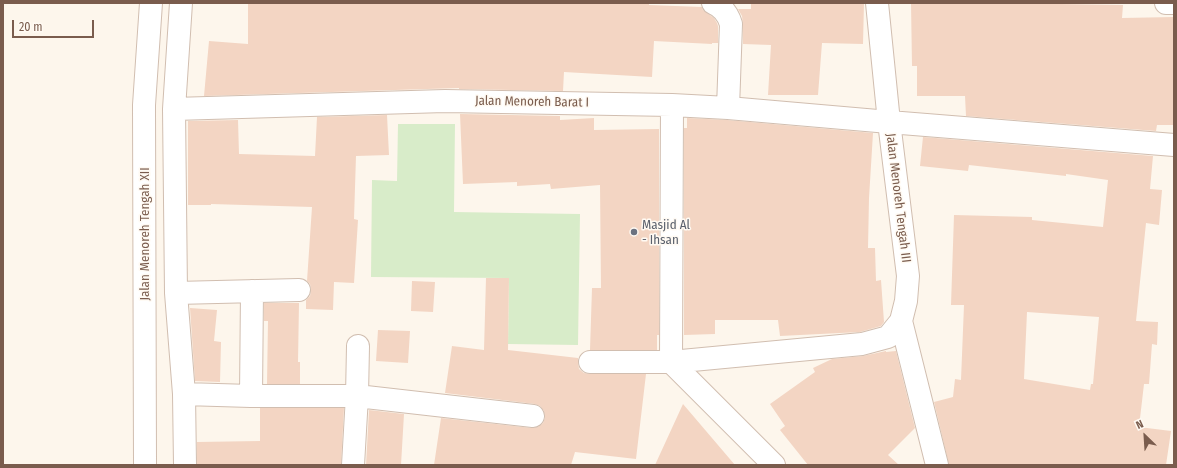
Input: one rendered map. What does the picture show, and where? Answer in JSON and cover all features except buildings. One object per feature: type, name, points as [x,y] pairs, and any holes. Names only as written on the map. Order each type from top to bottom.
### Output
[{"type":"street","name":"Jalan Menoreh Tengah XII","points":[[145,465],[144,105],[150,3]]},
{"type":"street","points":[[181,3],[174,109],[176,293],[184,394],[185,465]]},
{"type":"street","points":[[713,3],[718,5],[724,11],[729,17],[731,24],[728,108]]},
{"type":"street","points":[[876,3],[889,122]]},
{"type":"street","points":[[1166,3],[1174,4]]},
{"type":"street","name":"Jalan Menoreh Barat I","points":[[174,109],[445,101],[672,105],[728,108],[889,122]]},
{"type":"street","points":[[672,105],[671,362],[774,465]]},
{"type":"street","name":"Jalan Menoreh Tengah III","points":[[590,362],[671,362],[862,344],[888,337],[901,321],[906,301],[908,276],[889,122],[1174,146]]},
{"type":"street","points":[[176,293],[299,290]]},
{"type":"street","points":[[250,396],[252,291]]},
{"type":"street","points":[[901,321],[937,465]]},
{"type":"street","points":[[353,465],[358,346]]},
{"type":"street","points":[[184,394],[250,396],[357,396],[533,416]]},
{"type":"green space","points":[[398,124],[455,124],[454,212],[580,214],[578,345],[508,344],[509,278],[371,277],[372,180],[397,181]]},
{"type":"place","name":"Masjid Al - Ihsan","points":[[634,232]]}]
